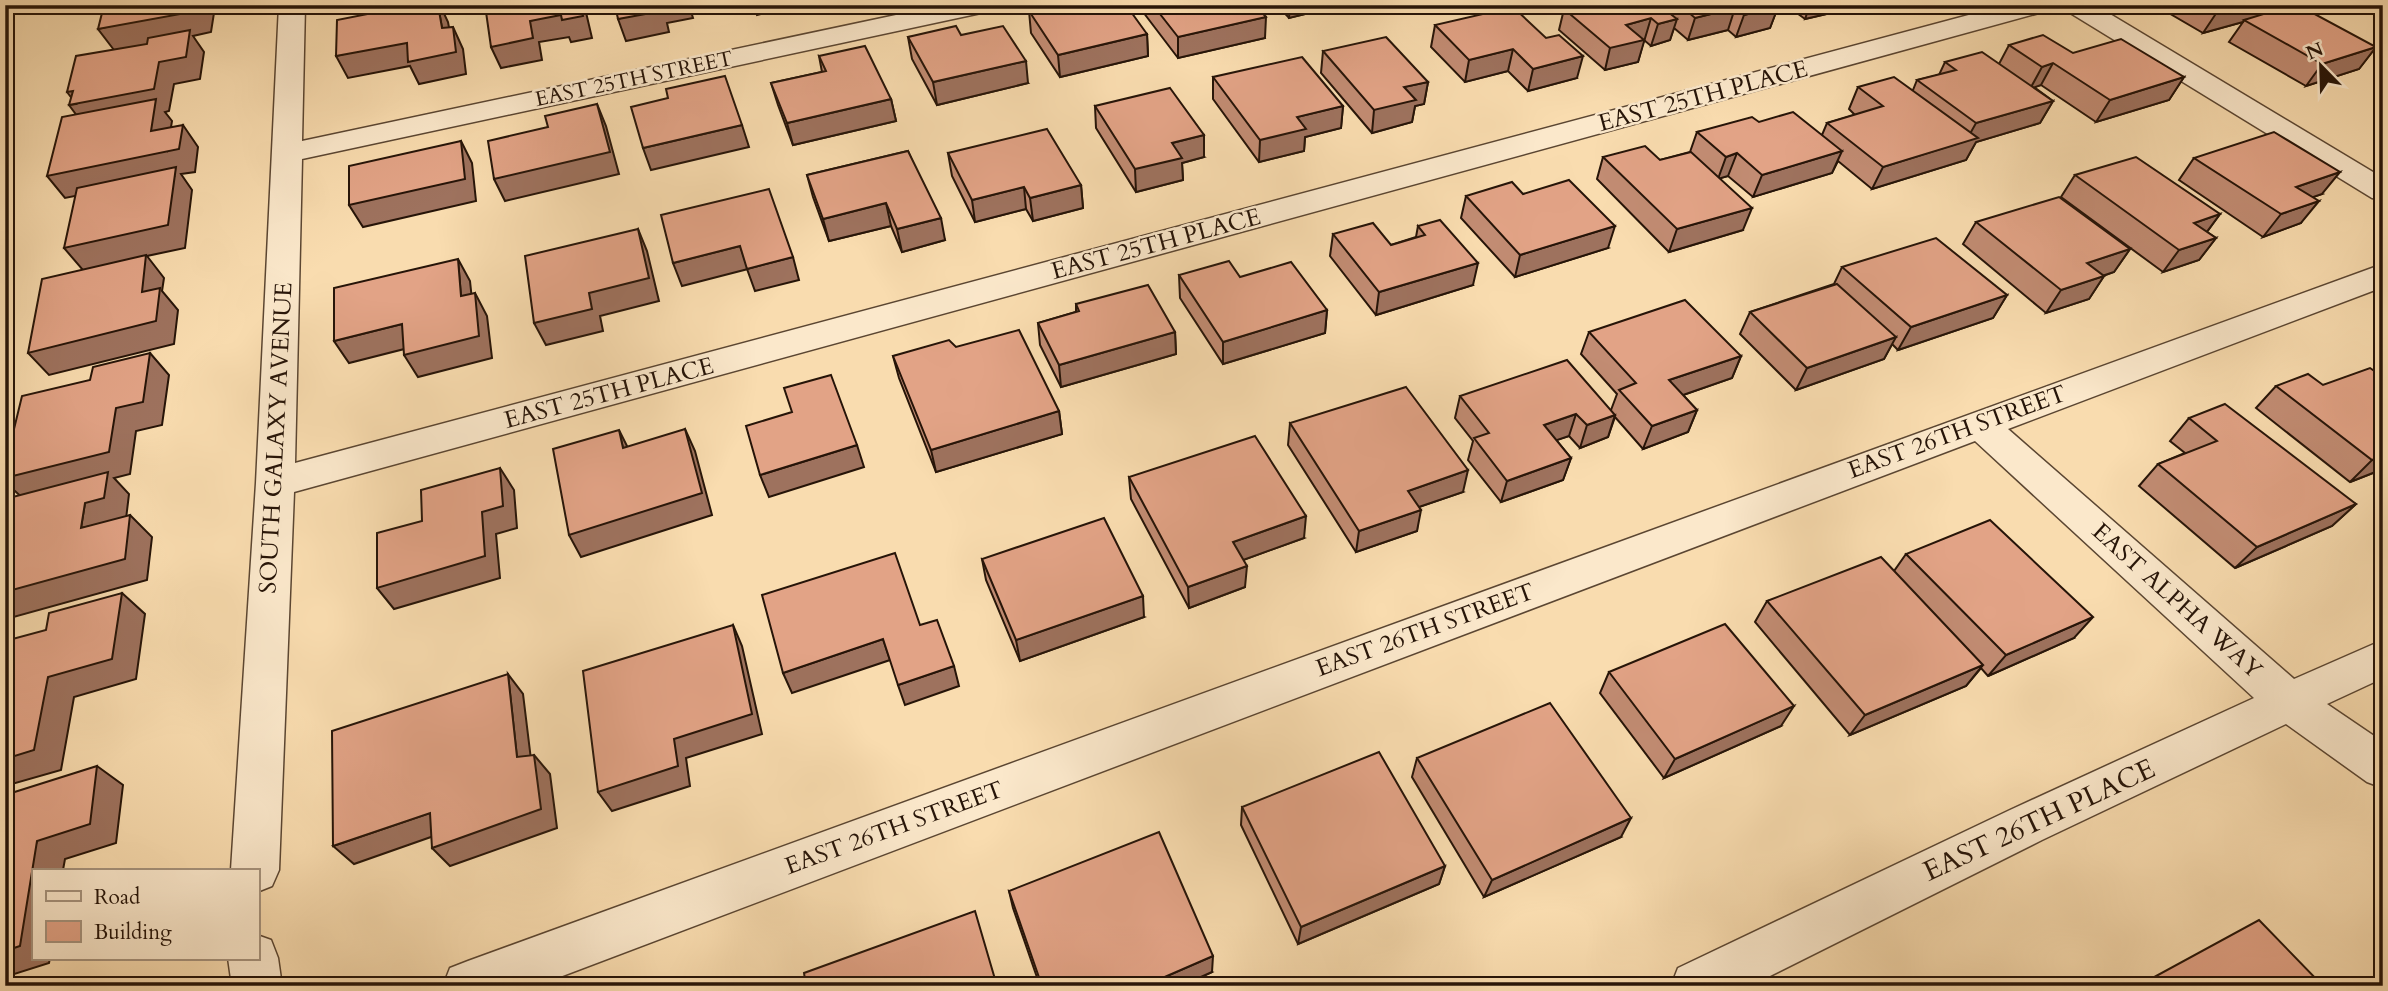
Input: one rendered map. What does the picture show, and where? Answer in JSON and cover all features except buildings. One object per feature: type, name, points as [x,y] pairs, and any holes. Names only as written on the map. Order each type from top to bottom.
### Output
[{"type":"street","name":"SOUTH GALAXY AVENUE","points":[[255,869],[275,483],[292,5]]},
{"type":"street","name":"EAST 25TH STREET","points":[[288,153],[981,5]]},
{"type":"street","name":"EAST 25TH PLACE","points":[[275,483],[2036,5]]},
{"type":"street","points":[[2076,5],[2383,191]]},
{"type":"street","name":"EAST 26TH STREET","points":[[468,986],[2383,275]]},
{"type":"street","name":"EAST ALPHA WAY","points":[[1979,424],[2289,702],[2383,768]]},
{"type":"street","name":"EAST 26TH PLACE","points":[[1696,986],[2026,825],[2383,658]]},
{"type":"street","points":[[253,960],[257,986]]}]
